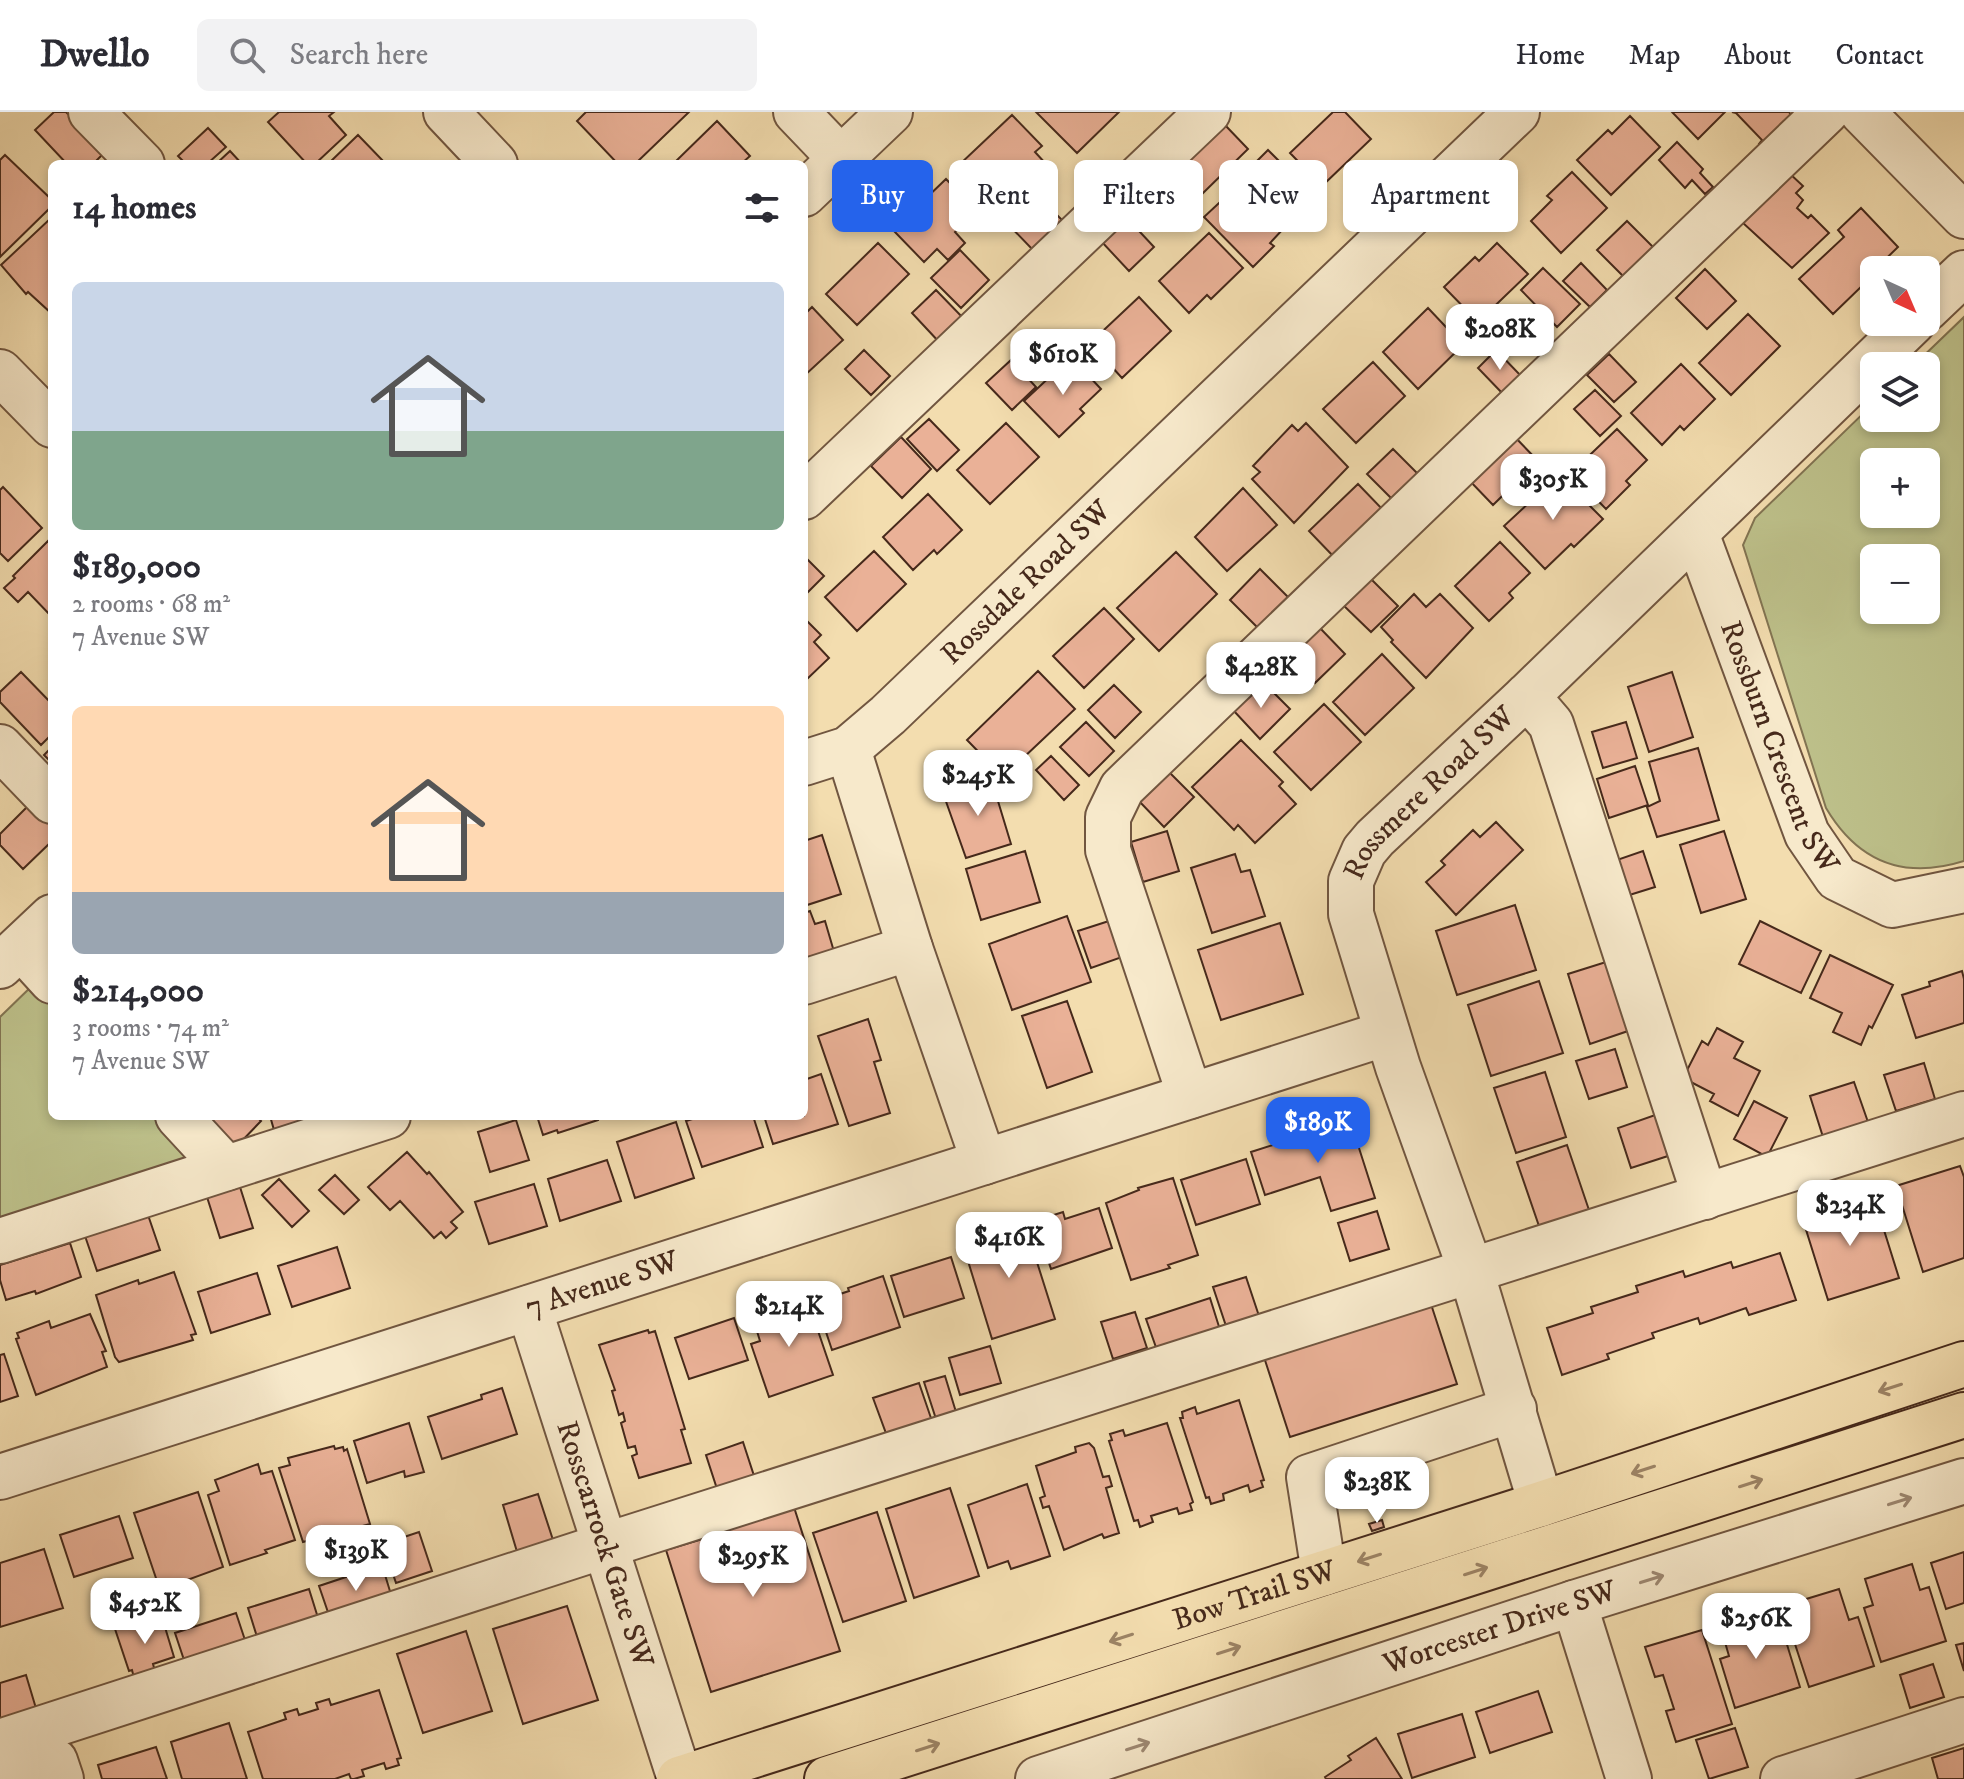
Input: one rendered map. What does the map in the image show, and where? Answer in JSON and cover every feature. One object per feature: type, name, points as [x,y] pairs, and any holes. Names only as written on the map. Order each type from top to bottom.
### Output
[{"type":"main road","name":"Bow Trail SW","points":[[680,1779],[1541,1504],[1964,1364]]},
{"type":"main road","name":"Bow Trail SW","points":[[827,1779],[1964,1415]]},
{"type":"street","points":[[91,112],[138,160]]},
{"type":"street","points":[[446,112],[491,160]]},
{"type":"street","points":[[796,112],[841,159]]},
{"type":"street","points":[[808,190],[890,112]]},
{"type":"street","points":[[808,493],[1208,112]]},
{"type":"street","name":"Rossdale Road SW","points":[[848,749],[888,715],[1517,112]]},
{"type":"street","points":[[1190,1096],[1108,850],[1108,817],[1122,788],[1826,112]]},
{"type":"street","points":[[1862,112],[1964,216]]},
{"type":"street","points":[[1940,296],[1964,273]]},
{"type":"street","name":"Rossmere Road SW","points":[[1541,1504],[1471,1271],[1387,1033],[1351,914],[1351,881],[1356,865],[1375,838],[1527,696],[1899,336]]},
{"type":"street","points":[[0,372],[48,421]]},
{"type":"street","name":"Rossburn Crescent SW","points":[[1696,533],[1807,834],[1837,878],[1892,905],[1964,890]]},
{"type":"street","points":[[1527,696],[1551,724],[1705,1197]]},
{"type":"street","points":[[0,747],[48,797]]},
{"type":"street","points":[[808,762],[848,749],[910,948],[984,1162]]},
{"type":"street","points":[[48,921],[10,957],[48,979]]},
{"type":"street","points":[[808,981],[910,948]]},
{"type":"street","name":"7 Avenue SW","points":[[0,1477],[1387,1033]]},
{"type":"street","points":[[0,1742],[607,1545],[1964,1114]]},
{"type":"street","points":[[182,1120],[226,1168]]},
{"type":"street","points":[[0,1241],[376,1120]]},
{"type":"street","name":"Rosscarrock Gate SW","points":[[529,1308],[680,1779]]},
{"type":"street","points":[[1324,1573],[1309,1477],[1514,1409]]},
{"type":"street","name":"Worcester Drive SW","points":[[1038,1779],[1574,1603],[1964,1481]]},
{"type":"street","points":[[1574,1603],[1629,1779]]},
{"type":"street","points":[[1783,1779],[1964,1720]]},
{"type":"street","points":[[0,1772],[43,1757],[55,1761],[61,1779]]},
{"type":"green space","points":[[1964,317],[1964,861],[1922,868],[1884,862],[1853,842],[1826,808],[1743,545],[1755,518],[1860,417],[1860,432],[1940,432],[1940,352],[1928,352]]},
{"type":"green space","points":[[35,983],[48,997],[48,1120],[164,1120],[191,1157],[0,1227],[0,1017]]},
{"type":"building","points":[[54,112],[66,112],[105,152],[97,160],[63,160],[35,130]]},
{"type":"building","points":[[279,112],[334,112],[329,116],[346,135],[319,160],[303,160],[268,122]]},
{"type":"building","points":[[586,112],[689,112],[639,160],[614,160],[577,121]]},
{"type":"building","points":[[1036,112],[1119,112],[1077,153]]},
{"type":"building","points":[[1333,112],[1345,112],[1371,139],[1349,160],[1343,160],[1343,166],[1327,181],[1327,160],[1297,160],[1290,153]]},
{"type":"building","points":[[1672,112],[1725,112],[1698,139]]},
{"type":"building","points":[[1732,112],[1789,112],[1795,121],[1764,150],[1759,144],[1762,140]]},
{"type":"building","points":[[1012,115],[1042,146],[1035,152],[1042,160],[964,160]]},
{"type":"building","points":[[1630,116],[1660,147],[1611,195],[1577,160],[1608,130],[1612,134]]},
{"type":"building","points":[[717,121],[750,156],[746,160],[677,160]]},
{"type":"building","points":[[1224,124],[1248,149],[1237,160],[1219,160],[1219,177],[1203,193],[1203,160],[1186,160]]},
{"type":"building","points":[[208,128],[226,147],[211,160],[182,160],[178,156]]},
{"type":"building","points":[[358,135],[382,160],[332,160]]},
{"type":"building","points":[[1677,142],[1703,169],[1700,173],[1713,187],[1705,194],[1692,180],[1685,188],[1659,160]]},
{"type":"building","points":[[1268,150],[1278,160],[1258,160]]},
{"type":"building","points":[[230,151],[238,160],[220,160]]},
{"type":"building","points":[[5,155],[48,196],[48,210],[0,257],[0,160]]},
{"type":"building","points":[[1572,172],[1607,208],[1561,253],[1531,221],[1552,200],[1547,196]]},
{"type":"building","points":[[1788,172],[1803,186],[1796,193],[1803,200],[1797,208],[1808,218],[1811,215],[1829,233],[1792,268],[1743,223]]},
{"type":"building","points":[[946,179],[949,182],[949,232],[955,232],[965,243],[948,260],[937,249],[924,262],[895,232],[933,232],[933,192]]},
{"type":"building","points":[[1219,203],[1219,232],[1280,232],[1270,243],[1274,246],[1253,267],[1204,217]]},
{"type":"building","points":[[1861,208],[1898,247],[1889,256],[1860,256],[1860,288],[1833,314],[1799,279],[1844,237],[1838,230]]},
{"type":"building","points":[[48,221],[48,310],[28,292],[26,294],[1,265]]},
{"type":"building","points":[[1627,221],[1656,250],[1626,279],[1597,250]]},
{"type":"building","points":[[1016,232],[1050,232],[1033,250]]},
{"type":"building","points":[[1110,232],[1140,232],[1154,247],[1129,271],[1101,241]]},
{"type":"building","points":[[1209,233],[1243,268],[1211,299],[1207,295],[1189,313],[1159,281]]},
{"type":"building","points":[[878,243],[909,274],[857,325],[826,294]]},
{"type":"building","points":[[1497,243],[1528,274],[1478,322],[1444,287],[1475,257],[1479,261]]},
{"type":"building","points":[[960,250],[989,280],[961,308],[931,278]]},
{"type":"building","points":[[1581,263],[1607,290],[1590,307],[1563,281]]},
{"type":"building","points":[[1543,268],[1580,304],[1557,327],[1521,290]]},
{"type":"building","points":[[1705,269],[1736,301],[1707,329],[1676,298]]},
{"type":"building","points":[[936,290],[965,320],[940,343],[912,313]]},
{"type":"building","points":[[1139,297],[1171,331],[1122,378],[1090,343]]},
{"type":"building","points":[[812,307],[843,340],[808,372],[808,311]]},
{"type":"building","points":[[1428,308],[1463,345],[1418,389],[1383,352]]},
{"type":"building","points":[[1748,314],[1780,346],[1731,395],[1699,363]]},
{"type":"building","points":[[864,350],[890,376],[871,395],[845,369]]},
{"type":"building","points":[[1496,350],[1522,377],[1504,395],[1478,368]]},
{"type":"building","points":[[1609,354],[1636,382],[1614,402],[1587,375]]},
{"type":"building","points":[[1071,357],[1101,389],[1080,409],[1084,413],[1059,437],[1024,401]]},
{"type":"building","points":[[1011,360],[1036,387],[1012,410],[986,383]]},
{"type":"building","points":[[1373,362],[1405,396],[1356,443],[1323,409]]},
{"type":"building","points":[[1681,364],[1715,399],[1684,430],[1680,426],[1662,445],[1631,413]]},
{"type":"building","points":[[1595,390],[1621,416],[1600,436],[1574,409]]},
{"type":"building","points":[[929,419],[959,450],[937,471],[907,439]]},
{"type":"building","points":[[1006,423],[1039,457],[990,504],[957,470]]},
{"type":"building","points":[[1306,423],[1348,467],[1294,523],[1252,479],[1260,472],[1253,466],[1292,425],[1298,431]]},
{"type":"building","points":[[1617,429],[1647,460],[1626,481],[1630,485],[1606,509],[1571,473]]},
{"type":"building","points":[[1513,435],[1538,461],[1493,505],[1468,479]]},
{"type":"building","points":[[901,437],[931,469],[902,498],[871,466]]},
{"type":"building","points":[[1393,449],[1419,475],[1394,501],[1367,474]]},
{"type":"building","points":[[1559,475],[1603,519],[1545,569],[1504,526]]},
{"type":"building","points":[[1358,484],[1384,511],[1335,558],[1309,531]]},
{"type":"building","points":[[3,487],[42,528],[8,561],[0,553],[0,490]]},
{"type":"building","points":[[1243,488],[1277,525],[1227,571],[1195,537]]},
{"type":"building","points":[[928,494],[962,530],[937,554],[934,550],[913,570],[883,537]]},
{"type":"building","points":[[48,541],[48,613],[28,592],[18,602],[4,588],[15,578],[13,576]]},
{"type":"building","points":[[1500,542],[1530,573],[1509,593],[1513,598],[1489,621],[1455,586]]},
{"type":"building","points":[[874,551],[906,584],[857,631],[825,597]]},
{"type":"building","points":[[1176,552],[1217,594],[1159,651],[1117,608]]},
{"type":"building","points":[[808,560],[824,576],[808,592]]},
{"type":"building","points":[[1260,569],[1288,597],[1258,628],[1230,600]]},
{"type":"building","points":[[1368,576],[1398,606],[1371,632],[1341,603]]},
{"type":"building","points":[[1414,594],[1426,607],[1440,594],[1473,628],[1426,678],[1391,642],[1393,640],[1381,627]]},
{"type":"building","points":[[1104,608],[1134,639],[1084,688],[1053,656]]},
{"type":"building","points":[[808,622],[821,635],[814,642],[829,658],[808,678]]},
{"type":"building","points":[[1319,627],[1345,654],[1315,683],[1289,655]]},
{"type":"building","points":[[1382,654],[1414,688],[1365,735],[1333,702]]},
{"type":"building","points":[[1038,671],[1075,709],[1003,777],[967,740]]},
{"type":"building","points":[[21,672],[48,700],[48,738],[41,745],[0,702],[0,692]]},
{"type":"building","points":[[1672,672],[1693,737],[1649,752],[1628,687]]},
{"type":"building","points":[[1263,682],[1290,709],[1260,739],[1233,710]]},
{"type":"building","points":[[1114,685],[1141,712],[1115,738],[1088,710]]},
{"type":"building","points":[[1324,704],[1361,742],[1311,790],[1274,752]]},
{"type":"building","points":[[1086,722],[1114,751],[1089,776],[1060,747]]},
{"type":"building","points":[[1626,722],[1637,758],[1603,768],[1592,732]]},
{"type":"building","points":[[1241,740],[1283,782],[1279,786],[1296,804],[1255,843],[1238,825],[1234,830],[1192,787]]},
{"type":"building","points":[[1698,748],[1719,820],[1657,837],[1647,807],[1660,801],[1649,762]]},
{"type":"building","points":[[1051,756],[1079,785],[1064,800],[1036,770]]},
{"type":"building","points":[[1635,766],[1648,805],[1609,818],[1597,779]]},
{"type":"building","points":[[1166,769],[1194,797],[1164,827],[1137,799]]},
{"type":"building","points":[[991,778],[1011,844],[966,858],[943,793]]},
{"type":"building","points":[[33,801],[48,817],[48,845],[23,869],[0,845],[0,834]]},
{"type":"building","points":[[1496,822],[1523,850],[1456,915],[1426,882],[1445,865],[1441,861],[1473,830],[1480,837]]},
{"type":"building","points":[[1167,831],[1179,871],[1143,882],[1131,842]]},
{"type":"building","points":[[1724,831],[1746,899],[1701,913],[1680,845]]},
{"type":"building","points":[[822,835],[841,894],[808,905],[808,840]]},
{"type":"building","points":[[1025,851],[1040,902],[981,920],[966,869]]},
{"type":"building","points":[[1643,851],[1655,887],[1623,897],[1611,862]]},
{"type":"building","points":[[1235,854],[1241,872],[1250,870],[1265,916],[1212,933],[1191,868]]},
{"type":"building","points":[[1515,905],[1536,970],[1457,995],[1436,931]]},
{"type":"building","points":[[808,912],[815,924],[825,921],[835,955],[808,964]]},
{"type":"building","points":[[1067,916],[1091,982],[1012,1010],[989,944]]},
{"type":"building","points":[[1112,920],[1125,956],[1091,968],[1078,931]]},
{"type":"building","points":[[1760,921],[1821,951],[1801,993],[1739,964]]},
{"type":"building","points":[[1280,923],[1303,994],[1221,1020],[1198,950]]},
{"type":"building","points":[[1830,955],[1893,985],[1861,1045],[1833,1032],[1842,1013],[1810,998]]},
{"type":"building","points":[[1606,962],[1628,1031],[1590,1044],[1568,974]]},
{"type":"building","points":[[1962,971],[1964,1023],[1916,1038],[1902,995]]},
{"type":"building","points":[[1539,981],[1563,1053],[1491,1076],[1468,1005]]},
{"type":"building","points":[[1067,1001],[1092,1072],[1047,1088],[1022,1016]]},
{"type":"building","points":[[868,1019],[881,1060],[874,1062],[890,1113],[849,1126],[818,1036]]},
{"type":"building","points":[[1717,1028],[1743,1042],[1734,1058],[1760,1071],[1738,1116],[1710,1101],[1714,1094],[1683,1078],[1702,1041],[1708,1045]]},
{"type":"building","points":[[1615,1049],[1627,1087],[1589,1099],[1576,1061]]},
{"type":"building","points":[[1924,1063],[1935,1099],[1896,1111],[1884,1075]]},
{"type":"building","points":[[1545,1072],[1566,1137],[1516,1153],[1494,1088]]},
{"type":"building","points":[[821,1074],[838,1124],[773,1144],[765,1120],[808,1120],[808,1079]]},
{"type":"building","points":[[1854,1082],[1868,1122],[1823,1137],[1810,1096]]},
{"type":"building","points":[[1754,1101],[1787,1118],[1767,1157],[1734,1139]]},
{"type":"building","points":[[1658,1114],[1671,1155],[1631,1168],[1618,1128]]},
{"type":"building","points":[[210,1120],[260,1120],[237,1146]]},
{"type":"building","points":[[271,1120],[304,1120],[307,1128],[276,1137]]},
{"type":"building","points":[[516,1120],[529,1160],[490,1172],[478,1132]]},
{"type":"building","points":[[538,1120],[598,1120],[558,1133],[557,1130],[543,1135]]},
{"type":"building","points":[[754,1120],[763,1147],[702,1167],[686,1121]]},
{"type":"building","points":[[1350,1120],[1375,1198],[1331,1211],[1320,1177],[1265,1195],[1251,1152]]},
{"type":"building","points":[[676,1122],[694,1178],[635,1198],[617,1142]]},
{"type":"building","points":[[1567,1145],[1589,1210],[1539,1226],[1517,1162]]},
{"type":"building","points":[[407,1152],[427,1174],[429,1172],[463,1212],[451,1222],[457,1228],[446,1238],[441,1232],[434,1238],[400,1201],[390,1210],[368,1187]]},
{"type":"building","points":[[1246,1159],[1260,1204],[1196,1225],[1181,1180]]},
{"type":"building","points":[[607,1160],[621,1201],[560,1221],[548,1179]]},
{"type":"building","points":[[1960,1166],[1964,1177],[1964,1258],[1923,1272],[1896,1186]]},
{"type":"building","points":[[335,1175],[359,1200],[344,1214],[319,1190]]},
{"type":"building","points":[[1173,1178],[1198,1255],[1131,1280],[1106,1203],[1138,1188]]},
{"type":"building","points":[[279,1179],[309,1211],[292,1227],[262,1195]]},
{"type":"building","points":[[534,1184],[547,1226],[489,1244],[475,1202]]},
{"type":"building","points":[[240,1187],[253,1228],[220,1238],[207,1197]]},
{"type":"building","points":[[1873,1195],[1899,1278],[1828,1300],[1802,1217]]},
{"type":"building","points":[[1099,1208],[1112,1248],[1051,1269],[1035,1221],[1063,1212],[1065,1219]]},
{"type":"building","points":[[1377,1211],[1389,1249],[1350,1261],[1338,1223]]},
{"type":"building","points":[[148,1215],[160,1250],[97,1271],[85,1236]]},
{"type":"building","points":[[1023,1218],[1055,1319],[992,1339],[964,1248],[992,1239],[989,1229]]},
{"type":"building","points":[[70,1243],[81,1277],[36,1294],[35,1291],[6,1300],[0,1280],[0,1265]]},
{"type":"building","points":[[337,1247],[350,1288],[292,1307],[278,1266]]},
{"type":"building","points":[[1780,1253],[1796,1300],[1749,1315],[1746,1308],[1700,1324],[1698,1318],[1652,1333],[1654,1338],[1607,1354],[1609,1359],[1562,1375],[1547,1328],[1593,1313],[1591,1307],[1638,1292],[1636,1286],[1683,1271],[1685,1277],[1731,1262],[1733,1268]]},
{"type":"building","points":[[951,1257],[964,1298],[904,1317],[891,1276]]},
{"type":"building","points":[[174,1272],[196,1334],[191,1335],[193,1340],[119,1362],[96,1295],[138,1280],[139,1284]]},
{"type":"building","points":[[257,1273],[270,1314],[211,1333],[198,1292]]},
{"type":"building","points":[[883,1276],[900,1327],[832,1350],[816,1302]]},
{"type":"building","points":[[1246,1277],[1259,1316],[1226,1326],[1213,1287]]},
{"type":"building","points":[[1210,1298],[1221,1333],[1158,1353],[1146,1319]]},
{"type":"building","points":[[1429,1298],[1457,1384],[1290,1437],[1262,1351]]},
{"type":"building","points":[[799,1299],[808,1325],[815,1322],[833,1375],[769,1397],[751,1344],[760,1341],[752,1315]]},
{"type":"building","points":[[1135,1312],[1147,1348],[1113,1359],[1101,1322]]},
{"type":"building","points":[[90,1314],[106,1351],[102,1352],[107,1367],[36,1395],[16,1339],[19,1338],[17,1333],[49,1321],[51,1328]]},
{"type":"building","points":[[734,1318],[748,1360],[689,1379],[675,1338]]},
{"type":"building","points":[[648,1330],[649,1333],[655,1331],[685,1429],[681,1430],[691,1463],[639,1478],[632,1456],[637,1454],[635,1446],[628,1448],[621,1423],[625,1421],[623,1413],[619,1415],[612,1391],[615,1390],[599,1345]]},
{"type":"building","points":[[990,1346],[1001,1383],[960,1395],[949,1358]]},
{"type":"building","points":[[4,1354],[18,1396],[0,1402],[0,1355]]},
{"type":"building","points":[[945,1376],[956,1412],[936,1419],[924,1382]]},
{"type":"building","points":[[919,1383],[932,1421],[887,1436],[873,1398]]},
{"type":"building","points":[[502,1388],[517,1434],[442,1459],[428,1417],[482,1399],[481,1395]]},
{"type":"building","points":[[1239,1400],[1264,1480],[1261,1481],[1263,1487],[1250,1492],[1248,1485],[1223,1494],[1224,1500],[1211,1504],[1209,1497],[1206,1498],[1180,1418],[1183,1418],[1182,1412],[1195,1407],[1197,1414]]},
{"type":"building","points":[[409,1423],[424,1472],[405,1477],[404,1471],[367,1483],[354,1441]]},
{"type":"building","points":[[1167,1423],[1193,1502],[1190,1504],[1192,1510],[1179,1514],[1177,1508],[1151,1516],[1153,1522],[1140,1527],[1138,1520],[1134,1521],[1109,1441],[1112,1440],[1110,1434],[1123,1430],[1125,1436]]},
{"type":"building","points":[[743,1442],[756,1482],[719,1495],[706,1455]]},
{"type":"building","points":[[1089,1443],[1094,1448],[1103,1477],[1109,1476],[1112,1486],[1106,1488],[1119,1533],[1104,1538],[1102,1534],[1064,1550],[1049,1506],[1043,1508],[1040,1498],[1045,1496],[1036,1466],[1076,1452],[1075,1447]]},
{"type":"building","points":[[334,1446],[335,1449],[347,1449],[370,1524],[303,1542],[279,1468],[290,1465],[288,1458]]},
{"type":"building","points":[[258,1464],[261,1474],[272,1471],[295,1540],[230,1565],[208,1495],[219,1491],[215,1480]]},
{"type":"building","points":[[1027,1484],[1050,1556],[1011,1569],[1008,1561],[988,1568],[968,1505]]},
{"type":"building","points":[[950,1488],[979,1576],[914,1598],[886,1509]]},
{"type":"building","points":[[198,1492],[223,1567],[160,1590],[134,1513]]},
{"type":"building","points":[[538,1494],[554,1543],[518,1555],[503,1505]]},
{"type":"building","points":[[793,1504],[840,1651],[711,1692],[666,1550],[709,1537],[708,1532]]},
{"type":"building","points":[[877,1512],[906,1601],[843,1622],[813,1533]]},
{"type":"building","points":[[119,1516],[133,1558],[74,1577],[60,1535]]},
{"type":"building","points":[[1382,1520],[1384,1527],[1372,1531],[1369,1524]]},
{"type":"building","points":[[419,1532],[432,1571],[396,1583],[383,1544]]},
{"type":"building","points":[[44,1549],[63,1608],[0,1627],[0,1563]]},
{"type":"building","points":[[1964,1552],[1964,1603],[1946,1609],[1931,1563]]},
{"type":"building","points":[[1912,1564],[1920,1590],[1929,1587],[1946,1641],[1881,1662],[1864,1608],[1873,1605],[1865,1579]]},
{"type":"building","points":[[382,1565],[393,1601],[331,1621],[319,1586]]},
{"type":"building","points":[[309,1589],[319,1621],[258,1640],[248,1608]]},
{"type":"building","points":[[1839,1589],[1849,1620],[1858,1617],[1874,1666],[1809,1687],[1793,1638],[1803,1635],[1793,1603]]},
{"type":"building","points":[[567,1606],[598,1700],[523,1724],[493,1629]]},
{"type":"building","points":[[1765,1610],[1775,1642],[1785,1638],[1800,1687],[1735,1708],[1720,1659],[1729,1656],[1720,1625]]},
{"type":"building","points":[[236,1613],[247,1646],[186,1666],[175,1633]]},
{"type":"building","points":[[161,1614],[174,1657],[153,1664],[156,1675],[135,1682],[115,1629]]},
{"type":"building","points":[[1702,1630],[1732,1724],[1676,1742],[1666,1711],[1674,1709],[1663,1675],[1655,1677],[1645,1647]]},
{"type":"building","points":[[466,1631],[492,1711],[423,1733],[397,1654]]},
{"type":"building","points":[[1964,1643],[1964,1671],[1956,1645]]},
{"type":"building","points":[[1933,1664],[1944,1697],[1910,1708],[1900,1675]]},
{"type":"building","points":[[26,1675],[38,1715],[0,1726],[0,1683]]},
{"type":"building","points":[[379,1690],[401,1758],[397,1759],[399,1765],[386,1769],[384,1763],[362,1770],[364,1776],[354,1779],[349,1774],[335,1779],[263,1779],[248,1732],[286,1719],[284,1713],[297,1709],[299,1715],[318,1709],[316,1703],[329,1699],[331,1705]]},
{"type":"building","points":[[1538,1691],[1552,1732],[1490,1753],[1476,1712]]},
{"type":"building","points":[[1462,1714],[1475,1757],[1412,1778],[1398,1734]]},
{"type":"building","points":[[229,1723],[247,1779],[182,1779],[171,1742]]},
{"type":"building","points":[[1735,1728],[1748,1767],[1709,1779],[1696,1740]]},
{"type":"building","points":[[1376,1738],[1402,1779],[1326,1779],[1351,1760],[1348,1756]]},
{"type":"building","points":[[156,1747],[167,1779],[102,1779],[98,1765]]},
{"type":"building","points":[[1964,1748],[1964,1779],[1938,1779],[1932,1758]]}]
